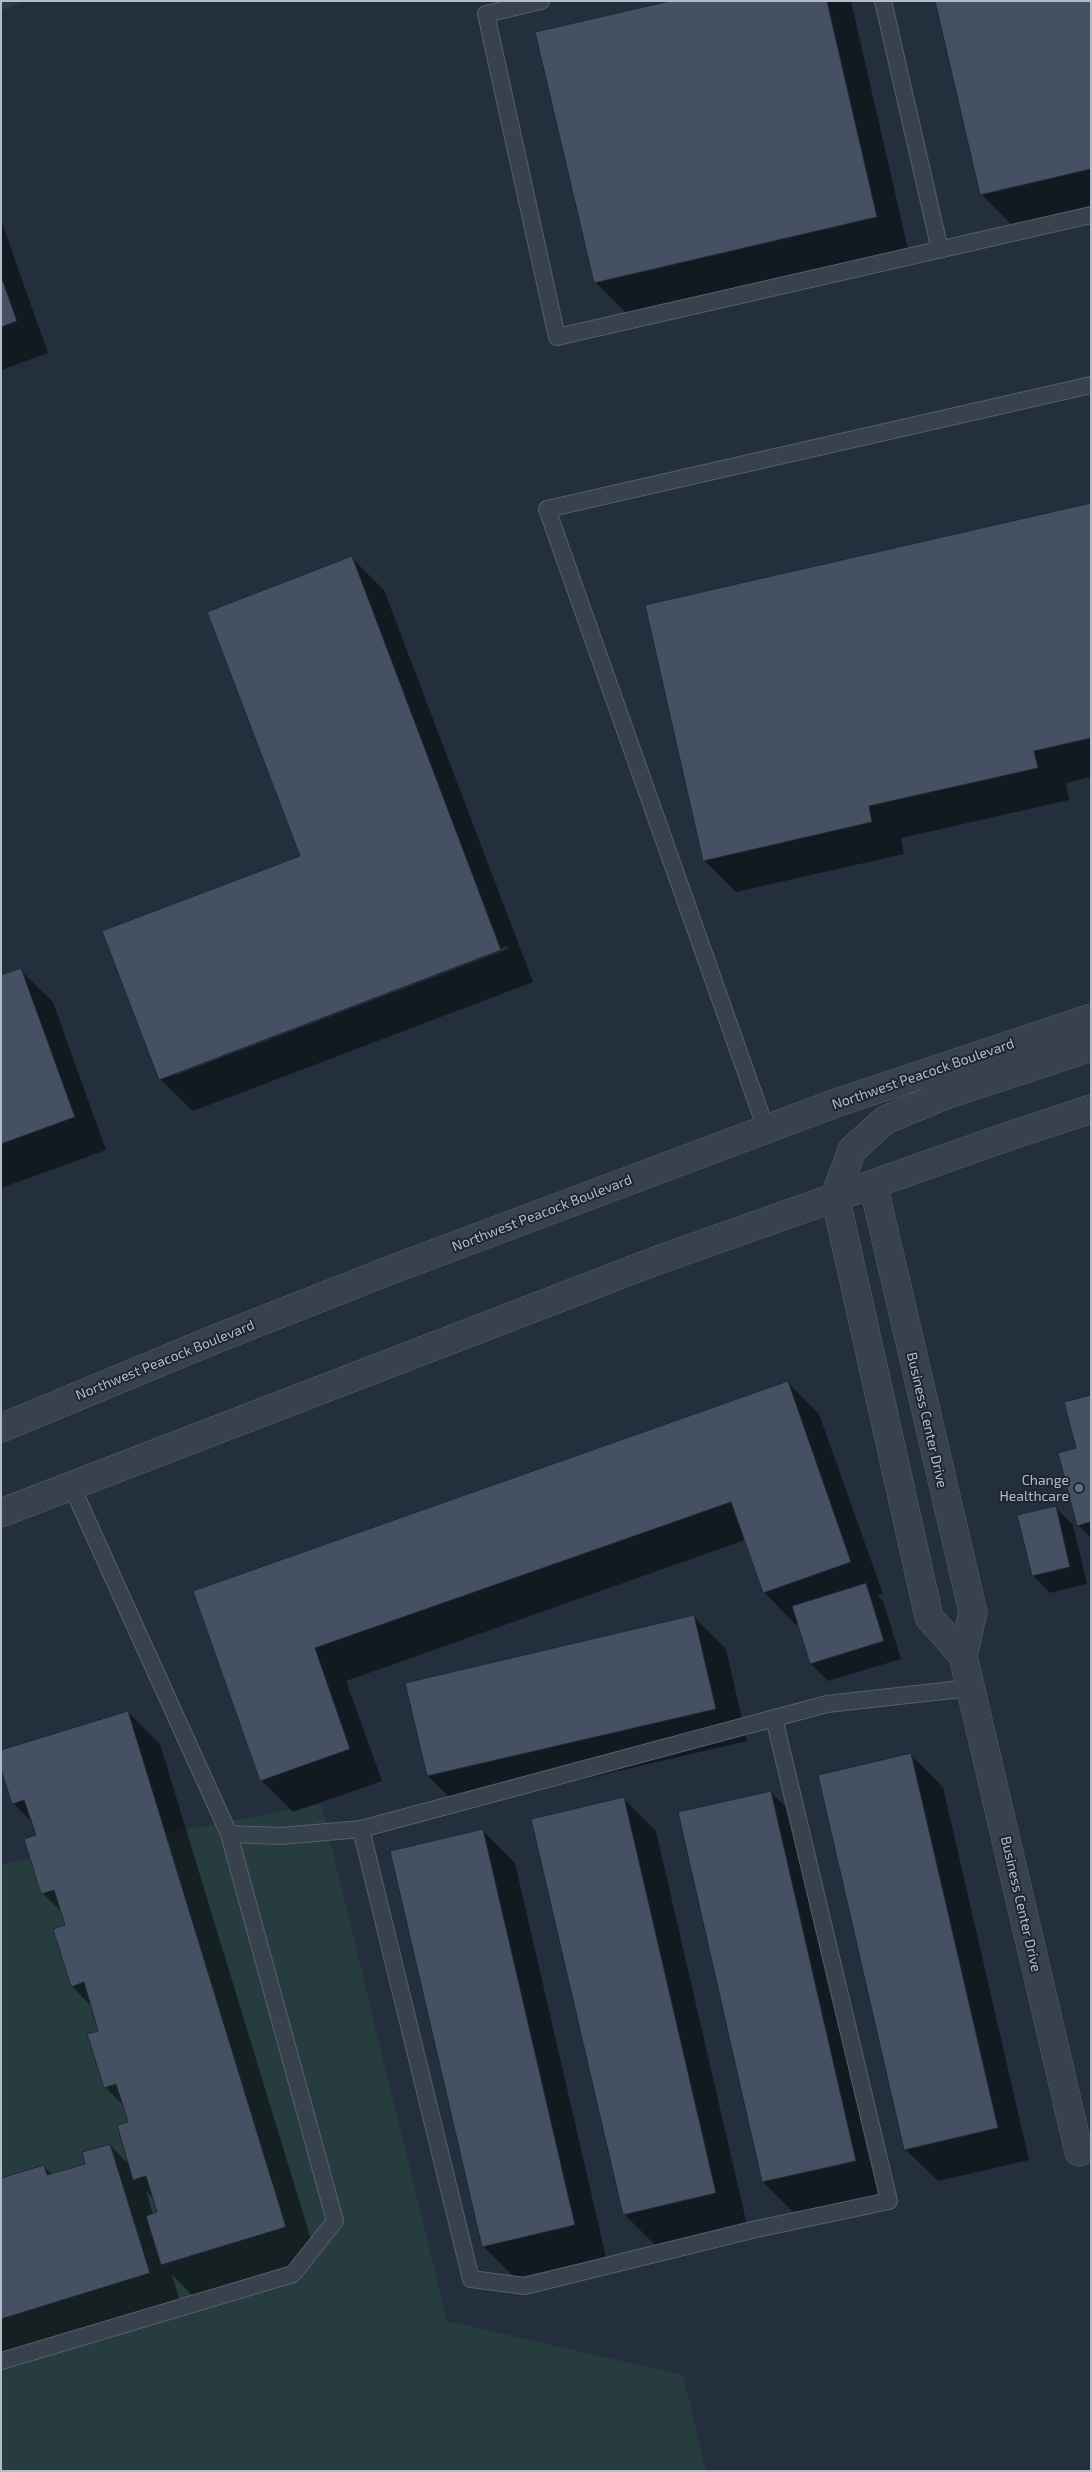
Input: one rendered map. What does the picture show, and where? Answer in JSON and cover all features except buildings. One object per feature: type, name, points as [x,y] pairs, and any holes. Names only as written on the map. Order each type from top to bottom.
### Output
[{"type":"street","name":"Northwest Peacock Boulevard","points":[[1,1428],[213,1340],[379,1275],[836,1103],[1091,1018]]},
{"type":"street","points":[[835,1196],[852,1150],[885,1120],[943,1096],[1091,1047]]},
{"type":"street","points":[[1,1513],[648,1264],[835,1196],[1091,1109]]},
{"type":"street","name":"Business Center Drive","points":[[873,1184],[973,1612],[963,1656],[1079,2152]]},
{"type":"street","name":"Business Center Drive","points":[[835,1196],[929,1617],[963,1656]]},
{"type":"lane","points":[[541,1],[486,14],[557,337],[1091,215]]},
{"type":"lane","points":[[883,1],[940,250]]},
{"type":"lane","points":[[766,1130],[547,508],[1091,385]]},
{"type":"lane","points":[[1,2361],[293,2274],[336,2221],[229,1834],[72,1487]]},
{"type":"lane","points":[[229,1834],[281,1836],[361,1829],[827,1704],[970,1688]]},
{"type":"lane","points":[[361,1829],[471,2280],[525,2286],[752,2230],[889,2201],[774,1718]]},
{"type":"green space","points":[[1,1],[25,1],[1,11]]},
{"type":"green space","points":[[321,1804],[447,2321],[683,2375],[706,2471],[1,2471],[1,1864]]},
{"type":"place","name":"Change Healthcare","points":[[1079,1488]]}]
